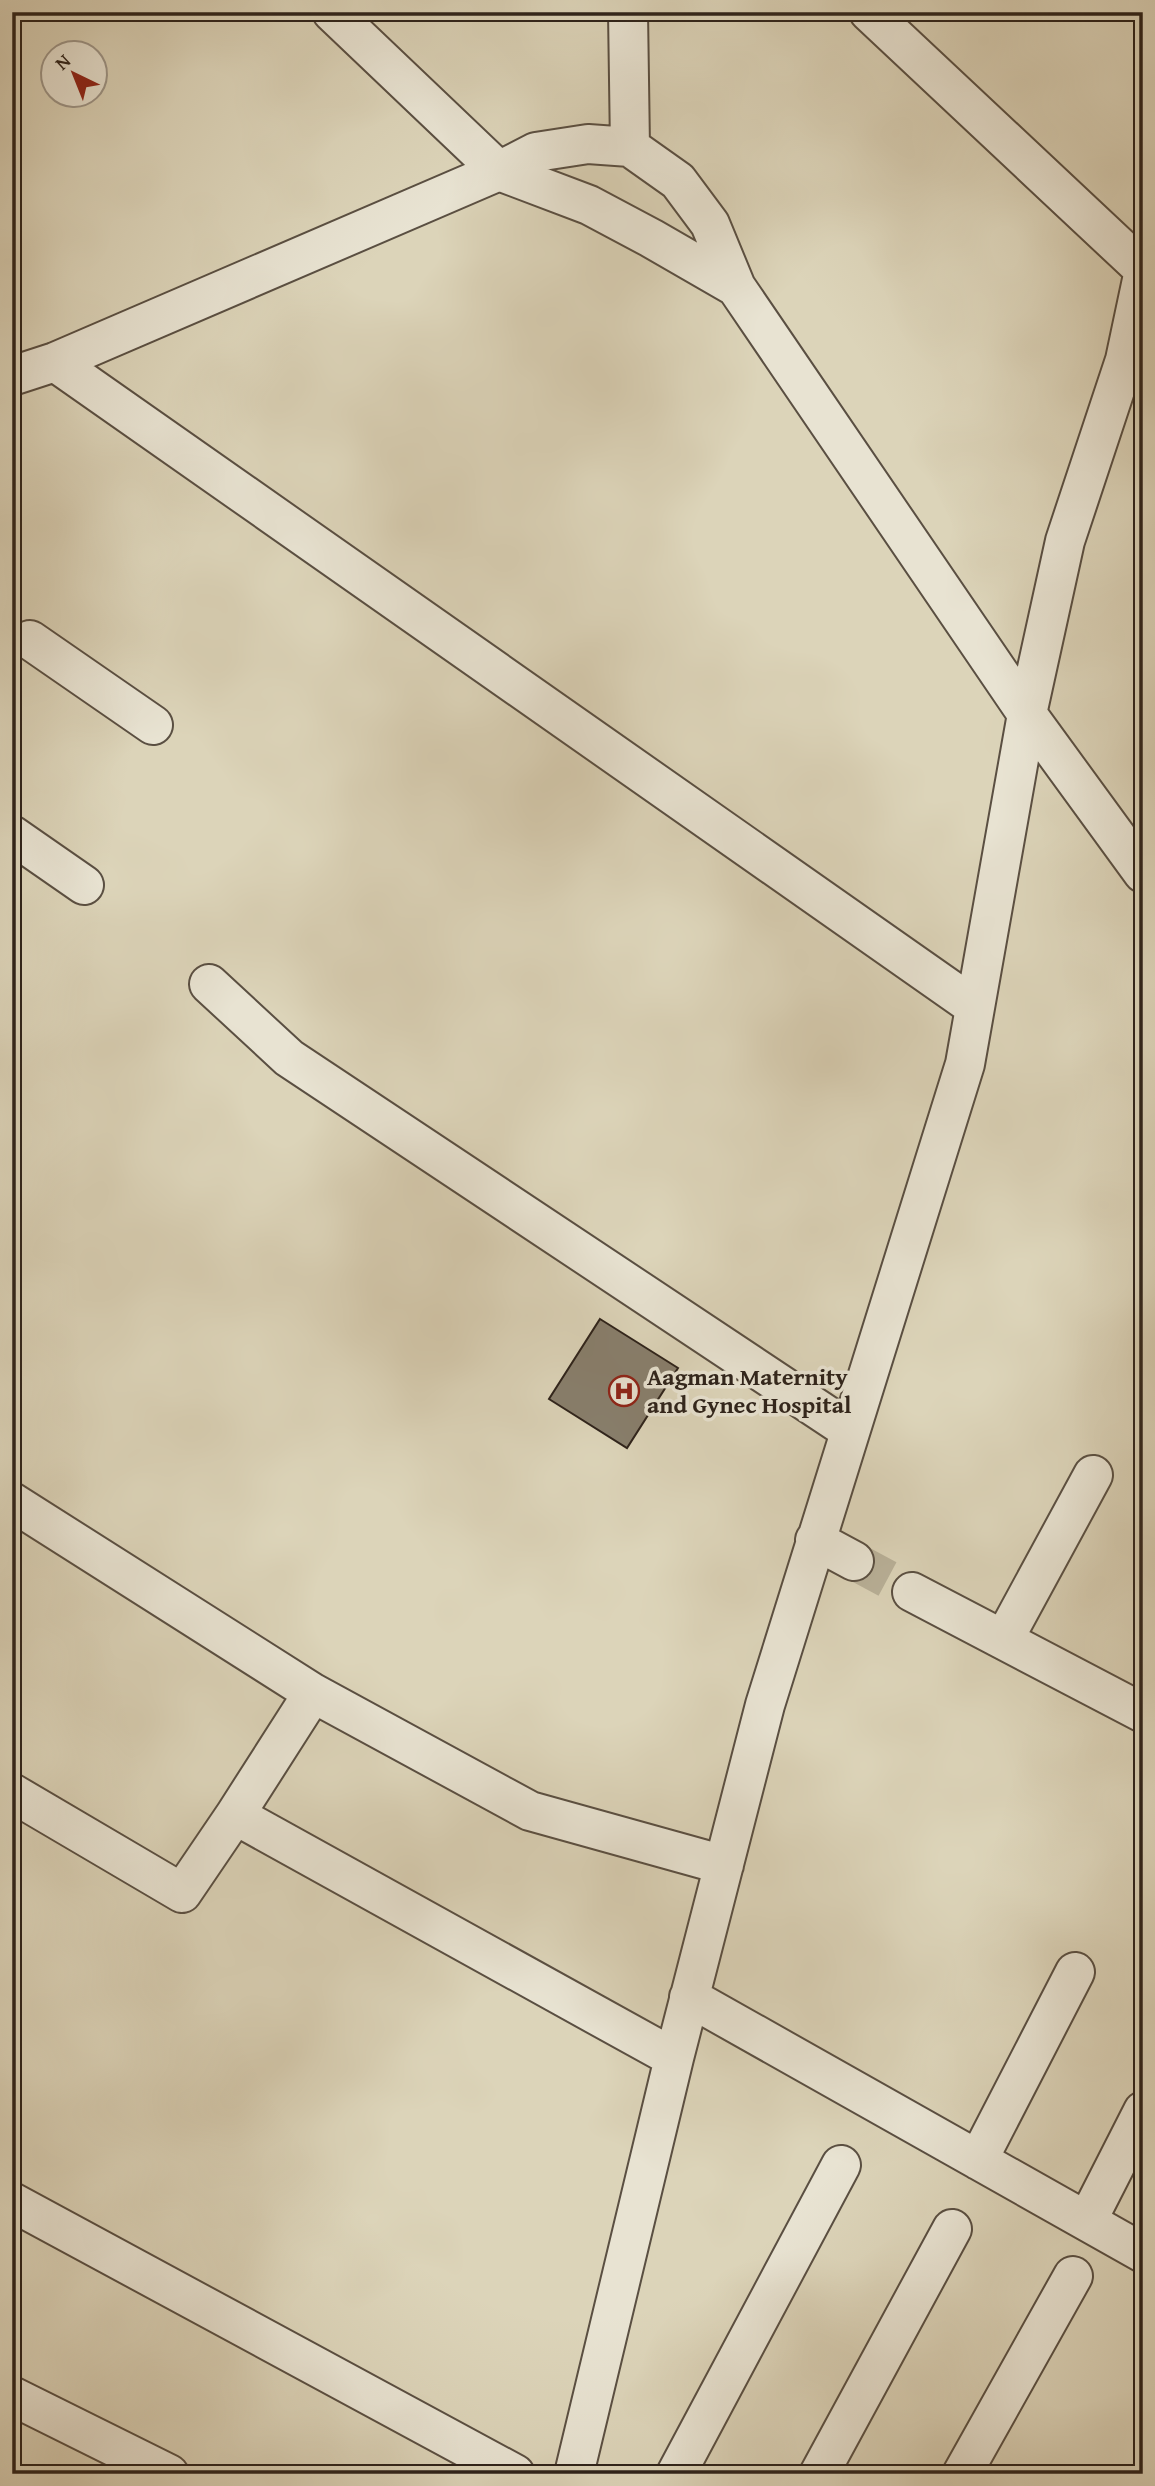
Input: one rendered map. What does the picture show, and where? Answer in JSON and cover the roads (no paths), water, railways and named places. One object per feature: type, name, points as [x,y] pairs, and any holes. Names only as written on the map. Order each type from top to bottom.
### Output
[{"type":"street","points":[[332,12],[499,171],[589,205],[651,237],[736,287]]},
{"type":"street","points":[[628,12],[630,147]]},
{"type":"street","points":[[869,12],[1143,269]]},
{"type":"street","points":[[12,376],[55,362],[499,171],[537,152],[587,144],[630,147],[678,181],[710,224],[736,287],[1027,714],[1143,873]]},
{"type":"street","points":[[574,2474],[674,2058],[765,1705],[965,1064],[1027,714],[1065,541],[1134,365],[1143,275]]},
{"type":"street","points":[[55,362],[975,1007]]},
{"type":"street","points":[[18,643],[153,725]]},
{"type":"street","points":[[12,835],[84,885]]},
{"type":"street","points":[[209,984],[289,1058],[849,1430]]},
{"type":"street","points":[[1004,1639],[1093,1475]]},
{"type":"street","points":[[12,1502],[313,1693],[530,1811],[723,1865]]},
{"type":"street","points":[[815,1540],[854,1561]]},
{"type":"street","points":[[912,1592],[1143,1713]]},
{"type":"street","points":[[12,1793],[182,1893],[313,1693]]},
{"type":"street","points":[[235,1815],[674,2058]]},
{"type":"street","points":[[978,2160],[1075,1972]]},
{"type":"street","points":[[690,1997],[1143,2253]]},
{"type":"street","points":[[1087,2221],[1143,2111]]},
{"type":"street","points":[[676,2474],[841,2165]]},
{"type":"street","points":[[12,2202],[514,2474]]},
{"type":"street","points":[[818,2474],[952,2229]]},
{"type":"street","points":[[962,2474],[1073,2276]]},
{"type":"street","points":[[12,2396],[169,2474]]},
{"type":"tunnel","points":[[854,1561],[912,1592]]},
{"type":"place","name":"Aagman Maternity and Gynec Hospital","points":[[624,1391]]}]
